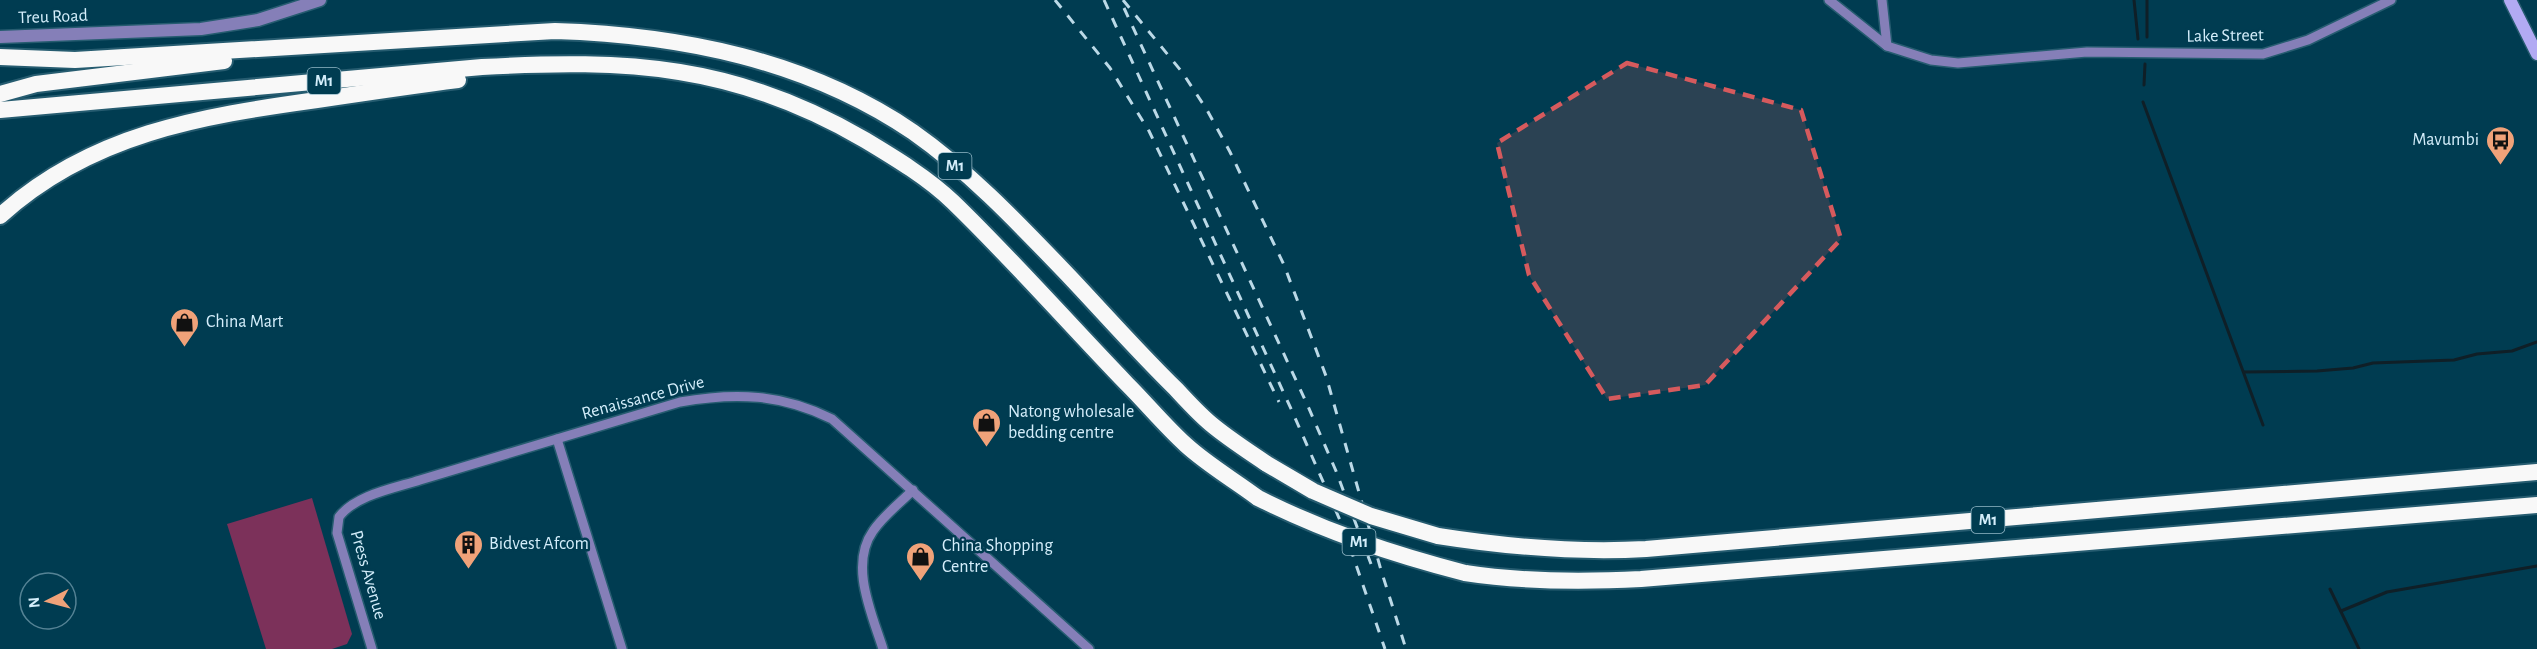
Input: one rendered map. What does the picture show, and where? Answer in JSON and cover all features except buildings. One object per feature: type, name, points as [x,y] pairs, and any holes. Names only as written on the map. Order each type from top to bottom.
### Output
[{"type":"highway","name":"M1","points":[[0,57],[75,60],[555,31],[634,35],[704,45],[775,64],[840,91],[912,132],[977,184],[1211,424],[1267,464],[1313,490],[1371,516],[1438,536],[1503,546],[1557,550],[1646,549],[2537,472]]},
{"type":"highway","points":[[0,94],[36,84],[204,65],[262,50]]},
{"type":"highway","name":"M1","points":[[0,110],[482,67],[553,63],[634,65],[689,72],[729,81],[832,121],[895,158],[951,200],[1186,446],[1258,498],[1333,532],[1395,555],[1494,578],[1556,581],[1632,580],[2537,505]]},
{"type":"highway","points":[[0,216],[42,181],[60,171],[116,144],[161,128],[243,110],[528,70],[553,63]]},
{"type":"main road","points":[[2511,0],[2537,54]]},
{"type":"street","name":"Treu Road","points":[[0,37],[201,29],[258,20],[320,0]]},
{"type":"street","points":[[1829,0],[1887,46]]},
{"type":"street","points":[[1882,0],[1887,46]]},
{"type":"street","name":"Lake Street","points":[[1887,46],[1931,60],[1958,63],[2066,53],[2157,52],[2248,55],[2276,51],[2308,40],[2391,0]]},
{"type":"street","name":"Renaissance Drive","points":[[343,512],[358,502],[381,493],[680,402],[713,396],[777,399],[806,406],[832,419],[1089,649]]},
{"type":"street","points":[[557,439],[622,649]]},
{"type":"street","points":[[883,649],[865,583],[864,552],[873,531],[913,490]]},
{"type":"street","name":"Press Avenue","points":[[343,512],[337,520],[338,532],[372,649]]},
{"type":"highlighted area","points":[[1627,63],[1801,110],[1841,239],[1705,385],[1607,399],[1529,275],[1497,143]]},
{"type":"shaded area","points":[[312,498],[352,634],[347,644],[332,649],[266,649],[227,524]]},
{"type":"waterway","points":[[2134,0],[2138,39]]},
{"type":"waterway","points":[[2147,0],[2147,37]]},
{"type":"waterway","points":[[2144,85],[2145,64]]},
{"type":"waterway","points":[[2143,102],[2263,425]]},
{"type":"waterway","points":[[2244,372],[2317,371],[2353,368],[2373,363],[2454,360],[2477,354],[2512,351],[2537,342]]},
{"type":"waterway","points":[[2341,611],[2387,592],[2537,566]]},
{"type":"waterway","points":[[2330,589],[2359,649]]},
{"type":"railway","points":[[1055,0],[1110,68],[1149,131],[1279,402]]},
{"type":"railway","points":[[1104,0],[1343,527],[1385,649]]},
{"type":"railway","points":[[1123,0],[1182,72],[1207,110],[1230,152],[1284,265],[1326,376],[1406,649]]},
{"type":"railway","points":[[1124,8],[1307,404],[1336,471],[1371,564]]},
{"type":"place","name":"Mavumbi","points":[[2500,166]]},
{"type":"place","name":"China Mart","points":[[185,348]]},
{"type":"place","name":"Natong wholesale bedding centre","points":[[987,448]]},
{"type":"place","name":"Bidvest Afcom","points":[[468,570]]},
{"type":"place","name":"China Shopping Centre","points":[[921,582]]}]
